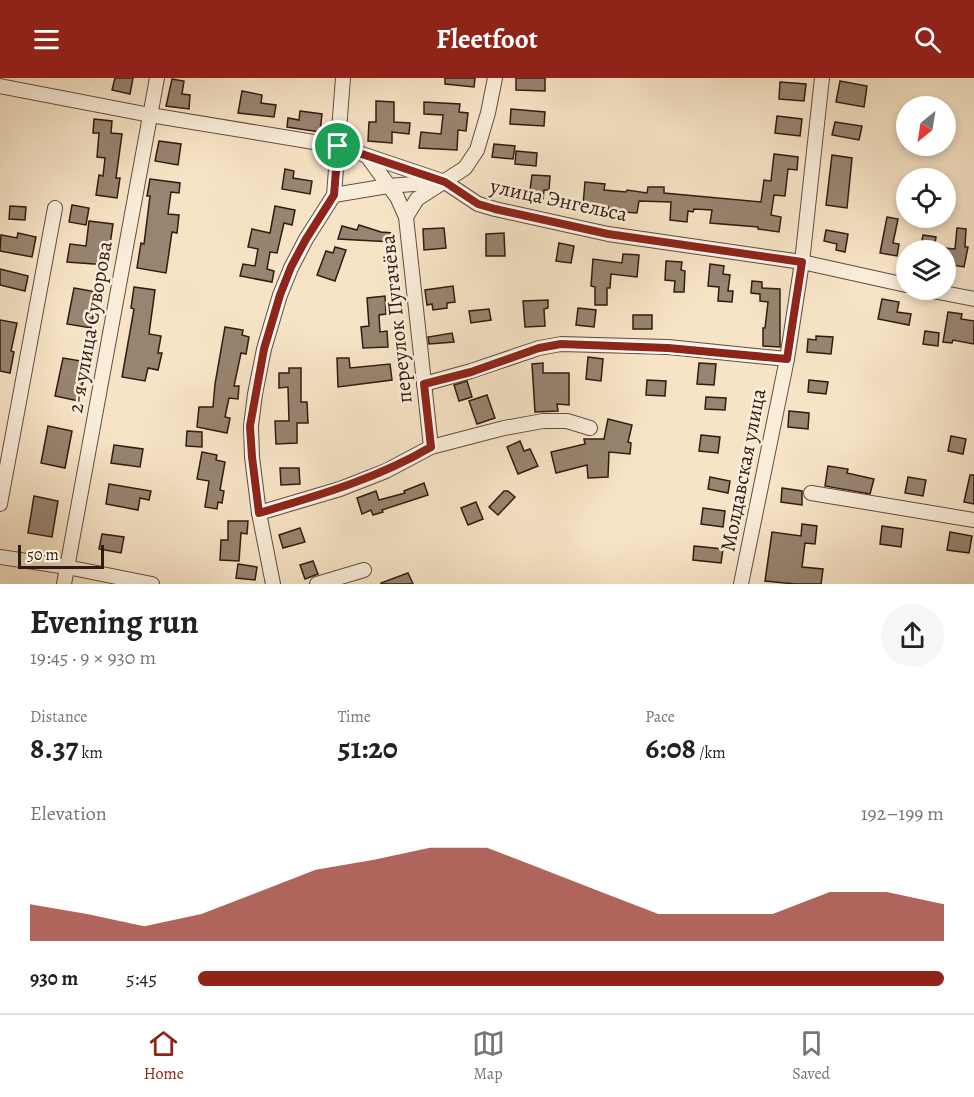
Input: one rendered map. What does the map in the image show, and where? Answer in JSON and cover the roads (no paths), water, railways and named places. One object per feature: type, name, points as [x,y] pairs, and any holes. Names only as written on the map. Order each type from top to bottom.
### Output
[{"type":"street","name":"2-я улица Суворова","points":[[64,584],[157,78]]},
{"type":"street","points":[[273,584],[259,513],[250,426],[264,349],[280,295],[291,267],[306,239],[334,195],[343,78]]},
{"type":"street","name":"переулок Пугачёва","points":[[431,447],[406,217],[417,199],[465,168],[477,150],[495,78]]},
{"type":"street","name":"Молдавская улица","points":[[741,584],[787,359],[802,262],[822,78]]},
{"type":"street","name":"улица Энгельса","points":[[0,86],[150,115],[338,146],[445,182],[478,204],[507,212],[608,234],[802,262],[896,283]]},
{"type":"street","points":[[367,156],[397,197],[406,217]]},
{"type":"street","points":[[334,195],[388,186],[445,182]]},
{"type":"street","points":[[0,504],[56,207]]},
{"type":"street","points":[[956,296],[974,300]]},
{"type":"street","points":[[424,384],[471,372],[539,348],[561,344],[668,348],[787,359]]},
{"type":"street","points":[[259,513],[340,489],[386,471],[431,447],[504,428],[543,421],[567,422],[590,428]]},
{"type":"street","points":[[811,493],[974,520]]},
{"type":"street","points":[[0,557],[67,567],[152,584]]},
{"type":"street","points":[[317,584],[364,570]]}]
